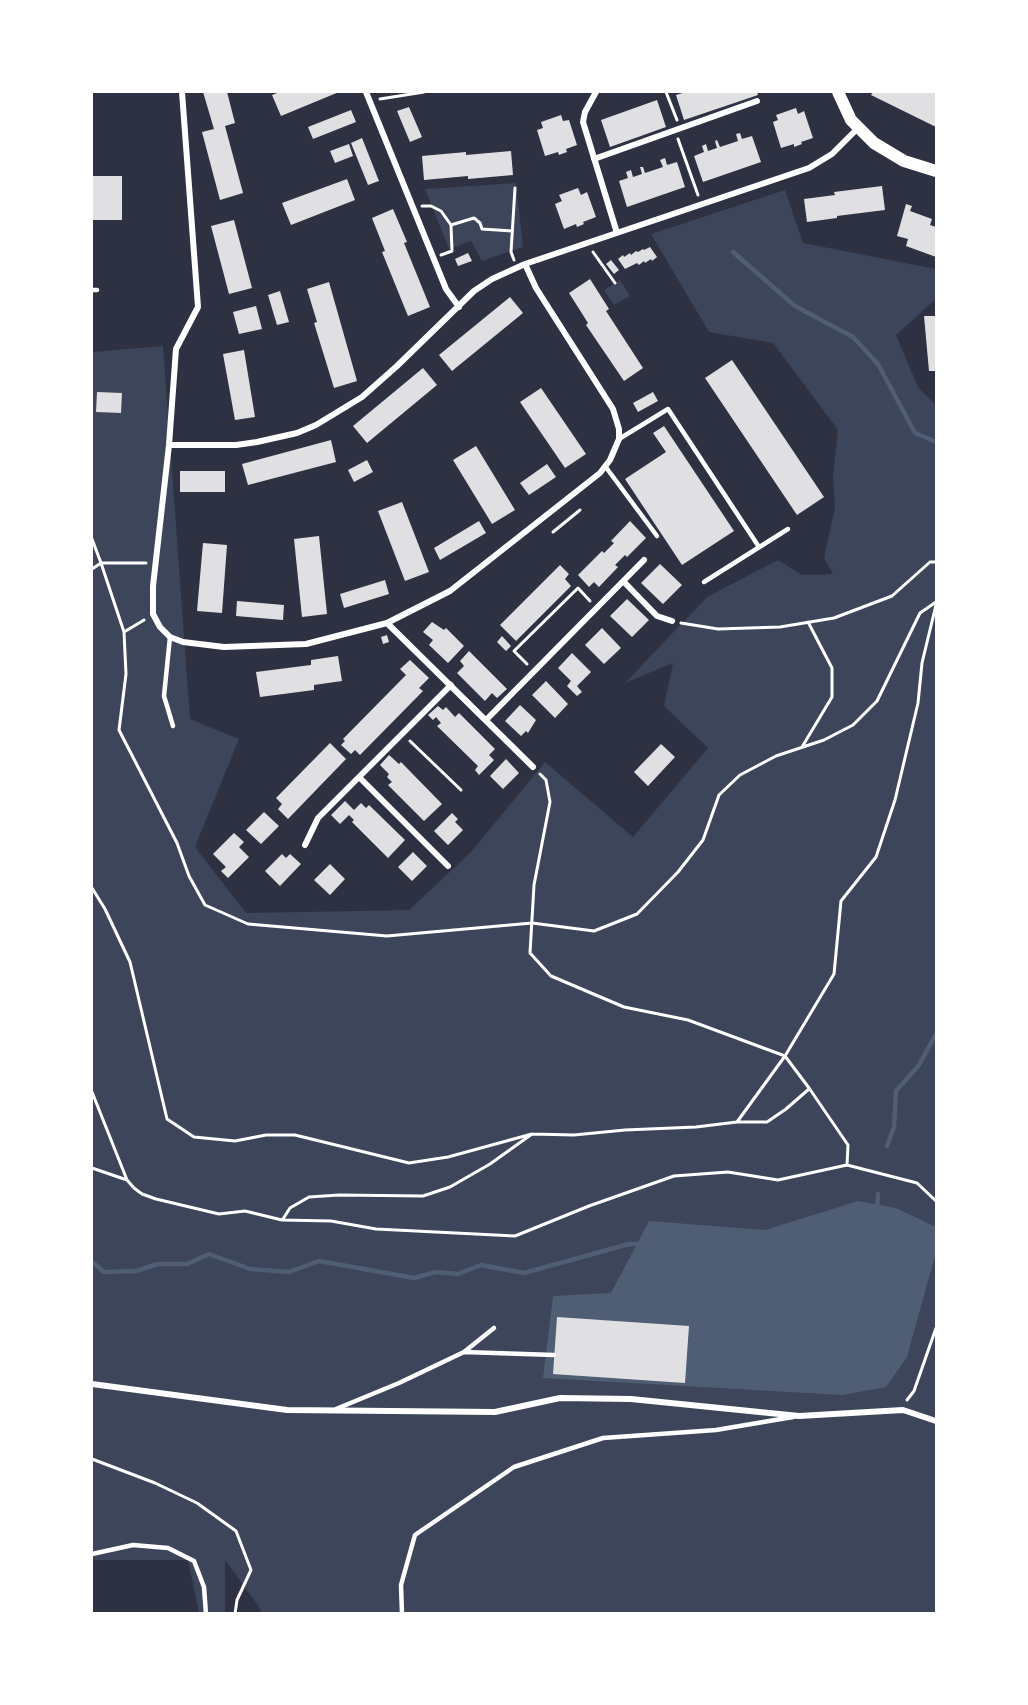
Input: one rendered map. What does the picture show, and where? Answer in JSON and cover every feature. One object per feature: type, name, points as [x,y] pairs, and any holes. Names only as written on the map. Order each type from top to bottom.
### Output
[{"type":"main road","points":[[838,92],[851,120],[883,150],[904,161],[936,171]]},
{"type":"street","points":[[183,92],[198,307],[176,349],[169,446],[152,600],[153,614],[160,627],[170,637],[183,642],[224,648],[306,644],[387,623],[450,591],[600,473],[610,460],[619,439],[619,429],[613,409],[536,288],[525,264]]},
{"type":"street","points":[[366,92],[446,289],[459,307]]},
{"type":"street","points":[[597,92],[585,112],[583,122],[617,233]]},
{"type":"street","points":[[594,159],[757,101]]},
{"type":"street","points":[[169,446],[236,445],[297,433],[316,426],[362,397],[474,291],[492,279],[525,264],[809,168],[832,153],[858,128]]},
{"type":"street","points":[[486,720],[644,560]]},
{"type":"street","points":[[624,582],[657,616],[672,621]]},
{"type":"street","points":[[387,623],[533,767]]},
{"type":"street","points":[[305,845],[318,818],[451,685]]},
{"type":"street","points":[[359,777],[448,866]]},
{"type":"street","points":[[92,1384],[287,1410],[495,1412],[560,1398],[631,1399],[799,1416],[903,1410],[936,1422]]},
{"type":"lane","points":[[619,439],[668,409],[759,547]]},
{"type":"lane","points":[[605,466],[657,536]]},
{"type":"lane","points":[[704,582],[788,529]]},
{"type":"lane","points":[[170,637],[164,696],[173,726]]},
{"type":"lane","points":[[333,1410],[399,1383],[464,1352],[494,1328]]},
{"type":"lane","points":[[464,1352],[554,1355]]},
{"type":"lane","points":[[402,1614],[401,1585],[415,1535],[514,1467],[603,1438],[716,1430],[799,1416]]},
{"type":"lane","points":[[92,1554],[133,1545],[168,1548],[194,1561],[204,1587],[206,1614]]},
{"type":"path","points":[[370,101],[424,92]]},
{"type":"path","points":[[666,92],[680,128]]},
{"type":"path","points":[[683,153],[701,204]]},
{"type":"path","points":[[513,257],[511,252],[515,188]]},
{"type":"path","points":[[413,207],[430,206],[441,212],[451,225],[452,251],[444,255]]},
{"type":"path","points":[[451,225],[474,218],[480,223],[482,230],[512,231]]},
{"type":"path","points":[[587,243],[615,283]]},
{"type":"path","points":[[553,532],[580,510]]},
{"type":"path","points":[[92,539],[124,632],[126,674],[119,730],[177,843],[189,876],[205,905],[248,924],[387,936],[532,923],[594,931],[636,914],[678,872],[703,840],[719,795],[740,775],[776,756],[824,740],[853,725],[877,701],[920,613],[936,603]]},
{"type":"path","points":[[92,569],[101,562],[156,563]]},
{"type":"path","points":[[672,621],[718,629],[780,627],[834,618],[892,596],[930,562],[936,562]]},
{"type":"path","points":[[535,671],[514,651],[578,588],[598,608]]},
{"type":"path","points":[[736,1122],[785,1056],[834,974],[841,901],[876,857],[892,809],[918,703],[921,663],[936,603]]},
{"type":"path","points":[[124,632],[153,614]]},
{"type":"path","points":[[802,748],[832,697],[832,668],[808,622]]},
{"type":"path","points":[[403,733],[461,790]]},
{"type":"path","points":[[533,767],[546,780],[550,802],[534,885],[530,953],[551,976],[624,1007],[688,1020],[785,1056],[848,1145],[846,1165]]},
{"type":"path","points":[[92,888],[105,909],[130,962],[167,1119],[194,1137],[235,1141],[267,1135],[295,1135],[409,1163],[448,1157],[532,1134],[574,1135],[736,1122],[767,1122],[786,1109],[809,1088]]},
{"type":"path","points":[[92,1092],[127,1180]]},
{"type":"path","points":[[282,1220],[290,1208],[309,1197],[423,1196],[450,1187],[490,1164],[532,1134]]},
{"type":"path","points":[[92,1168],[127,1180],[142,1194],[219,1214],[245,1211],[282,1220],[331,1221],[376,1229],[515,1236],[589,1206],[674,1176],[728,1172],[778,1180],[846,1165],[918,1183],[936,1201]]},
{"type":"path","points":[[897,1410],[915,1391],[936,1328]]},
{"type":"path","points":[[92,1459],[155,1483],[197,1503],[236,1531],[251,1570],[237,1600],[235,1614]]},
{"type":"shaded area","points":[[516,183],[523,247],[482,261],[471,241],[449,249],[425,189]]},
{"type":"shaded area","points":[[785,190],[803,243],[936,269],[936,299],[896,335],[918,387],[936,405],[936,1613],[262,1613],[225,1560],[225,1613],[199,1613],[188,1560],[92,1560],[92,352],[163,346],[190,719],[239,739],[195,847],[246,913],[409,910],[471,852],[545,762],[633,837],[708,748],[664,706],[673,663],[625,683],[707,597],[778,560],[802,575],[833,574],[824,558],[835,507],[833,477],[838,430],[773,343],[709,332],[651,234]]},
{"type":"shaded area","points":[[620,280],[630,296],[614,305],[604,290]]},
{"type":"shaded area","points":[[858,1201],[896,1208],[936,1227],[936,1252],[907,1357],[886,1387],[843,1395],[543,1378],[553,1296],[611,1293],[649,1221],[765,1230]]},
{"type":"building","points":[[203,92],[227,92],[235,123],[225,126],[243,193],[220,200],[202,132],[214,129]]},
{"type":"building","points":[[280,92],[339,92],[281,116],[272,95]]},
{"type":"building","points":[[686,92],[757,92],[758,95],[684,120],[676,95]]},
{"type":"building","points":[[873,92],[936,92],[936,127],[871,95]]},
{"type":"building","points":[[657,100],[666,127],[610,147],[601,120]]},
{"type":"building","points":[[409,107],[422,137],[410,142],[397,111]]},
{"type":"building","points":[[796,108],[798,114],[804,111],[813,138],[794,147],[794,144],[781,148],[773,122],[778,120],[776,115]]},
{"type":"building","points":[[351,110],[356,122],[313,139],[308,127]]},
{"type":"building","points":[[561,115],[563,121],[569,120],[577,145],[566,149],[567,152],[559,155],[558,152],[545,156],[537,130],[543,128],[541,122]]},
{"type":"building","points":[[740,133],[742,139],[752,136],[761,162],[703,182],[694,156],[704,152],[702,146],[706,144],[708,151],[717,148],[715,141],[717,140],[720,147],[738,141],[736,134]]},
{"type":"building","points":[[362,138],[379,181],[368,185],[351,143]]},
{"type":"building","points":[[349,144],[353,156],[335,163],[330,151]]},
{"type":"building","points":[[511,151],[513,175],[424,180],[422,156]]},
{"type":"building","points":[[665,158],[667,165],[677,162],[685,187],[627,207],[619,181],[628,178],[626,172],[631,170],[633,177],[642,174],[640,167],[643,167],[645,173],[663,167],[660,160]]},
{"type":"building","points":[[92,176],[122,176],[122,220],[92,220]]},
{"type":"building","points":[[347,179],[355,200],[291,225],[282,203]]},
{"type":"building","points":[[882,186],[885,210],[807,222],[804,199],[835,195],[834,192]]},
{"type":"building","points":[[578,188],[581,195],[587,192],[596,217],[577,227],[576,224],[564,229],[555,204],[562,201],[559,195]]},
{"type":"building","points":[[906,204],[912,206],[910,211],[932,219],[930,225],[936,227],[936,257],[906,246],[908,239],[897,236]]},
{"type":"building","points":[[393,209],[430,307],[408,316],[382,252],[385,251],[372,218]]},
{"type":"building","points":[[234,220],[252,288],[229,294],[211,226]]},
{"type":"building","points":[[650,247],[657,257],[652,261],[651,259],[645,263],[644,261],[639,265],[637,263],[625,269],[618,259],[623,255],[624,257],[630,253],[631,255]]},
{"type":"building","points":[[468,253],[472,261],[458,266],[455,259]]},
{"type":"building","points":[[611,260],[619,270],[614,274],[606,264]]},
{"type":"building","points":[[590,279],[609,309],[606,311],[643,368],[624,381],[586,325],[588,323],[569,293]]},
{"type":"building","points":[[329,282],[357,381],[334,388],[314,323],[317,322],[307,289]]},
{"type":"building","points":[[280,291],[289,322],[277,325],[268,295]]},
{"type":"building","points":[[510,297],[523,313],[452,371],[439,355]]},
{"type":"building","points":[[256,306],[262,329],[239,334],[233,312]]},
{"type":"building","points":[[924,316],[936,316],[936,371],[929,371]]},
{"type":"building","points":[[244,350],[255,417],[235,420],[223,354]]},
{"type":"building","points":[[732,360],[824,497],[797,515],[705,378]]},
{"type":"building","points":[[423,368],[437,385],[367,443],[353,426]]},
{"type":"building","points":[[541,388],[586,454],[565,468],[520,402]]},
{"type":"building","points":[[97,392],[122,393],[121,413],[96,412]]},
{"type":"building","points":[[653,392],[658,401],[638,412],[633,403]]},
{"type":"building","points":[[664,426],[734,531],[682,565],[625,479],[666,452],[653,433]]},
{"type":"building","points":[[331,440],[336,462],[248,485],[242,464]]},
{"type":"building","points":[[476,446],[515,510],[492,524],[453,460]]},
{"type":"building","points":[[367,460],[373,472],[354,482],[348,470]]},
{"type":"building","points":[[547,464],[556,477],[529,495],[520,483]]},
{"type":"building","points":[[180,471],[225,471],[225,492],[180,492]]},
{"type":"building","points":[[402,502],[429,572],[405,581],[378,511]]},
{"type":"building","points":[[479,521],[486,533],[440,560],[434,548]]},
{"type":"building","points":[[630,521],[646,538],[627,557],[625,555],[615,565],[618,567],[599,587],[594,582],[589,587],[578,575],[602,551],[604,553],[614,543],[611,541]]},
{"type":"building","points":[[319,536],[327,614],[302,617],[294,539]]},
{"type":"building","points":[[203,543],[227,545],[222,613],[197,611]]},
{"type":"building","points":[[660,564],[682,585],[663,604],[641,583]]},
{"type":"building","points":[[560,565],[569,574],[565,579],[571,586],[516,641],[500,625]]},
{"type":"building","points":[[385,580],[389,594],[344,608],[340,594]]},
{"type":"building","points":[[627,599],[649,620],[632,637],[610,616]]},
{"type":"building","points":[[237,601],[284,605],[283,620],[236,616]]},
{"type":"building","points":[[432,622],[444,630],[446,628],[464,646],[448,663],[429,645],[433,640],[423,632]]},
{"type":"building","points":[[602,628],[621,648],[604,664],[585,645]]},
{"type":"building","points":[[387,635],[389,642],[383,644],[381,637]]},
{"type":"building","points":[[502,636],[511,646],[506,651],[497,642]]},
{"type":"building","points":[[469,651],[507,689],[497,698],[492,693],[485,701],[457,673],[464,666],[460,661]]},
{"type":"building","points":[[572,653],[591,672],[577,686],[582,692],[577,696],[567,686],[571,681],[558,668]]},
{"type":"building","points":[[338,656],[342,681],[314,685],[314,690],[260,697],[256,672],[311,665],[311,660]]},
{"type":"building","points":[[410,660],[429,678],[419,688],[423,691],[360,755],[355,750],[351,754],[341,745],[345,741],[343,739],[406,675],[400,669]]},
{"type":"building","points":[[546,681],[568,704],[555,718],[532,695]]},
{"type":"building","points":[[520,705],[536,720],[528,733],[526,731],[521,736],[505,721]]},
{"type":"building","points":[[438,706],[443,710],[446,707],[455,717],[459,713],[495,749],[489,755],[494,760],[479,775],[475,770],[478,766],[437,726],[441,723],[436,717],[433,720],[428,715]]},
{"type":"building","points":[[330,743],[346,759],[288,819],[278,809],[282,804],[276,798]]},
{"type":"building","points":[[661,744],[675,757],[648,786],[634,772]]},
{"type":"building","points":[[389,755],[399,764],[401,762],[442,804],[424,821],[388,785],[392,782],[387,777],[389,774],[380,765]]},
{"type":"building","points":[[506,759],[519,773],[503,789],[490,776]]},
{"type":"building","points":[[345,801],[354,810],[361,803],[366,808],[369,805],[405,840],[388,858],[352,822],[354,820],[349,815],[340,824],[331,815]]},
{"type":"building","points":[[264,812],[279,826],[261,844],[246,830]]},
{"type":"building","points":[[452,813],[458,819],[455,822],[463,830],[448,845],[434,831]]},
{"type":"building","points":[[234,833],[244,842],[239,847],[249,857],[228,878],[221,871],[226,867],[213,854]]},
{"type":"building","points":[[413,852],[427,866],[412,881],[398,867]]},
{"type":"building","points":[[282,854],[286,858],[290,854],[301,864],[280,886],[265,871]]},
{"type":"building","points":[[330,864],[345,879],[330,895],[314,880]]},
{"type":"building","points":[[557,1317],[689,1326],[685,1383],[553,1374]]},
{"type":"waterway","points":[[733,252],[795,306],[853,337],[878,364],[915,433],[936,442]]},
{"type":"waterway","points":[[887,1146],[894,1127],[896,1091],[919,1065],[936,1034]]},
{"type":"waterway","points":[[877,1210],[878,1194]]},
{"type":"waterway","points":[[92,1262],[104,1272],[136,1271],[158,1264],[187,1264],[209,1254],[250,1269],[289,1272],[319,1261],[414,1278],[436,1272],[458,1274],[481,1265],[524,1273],[629,1244],[642,1244]]}]
